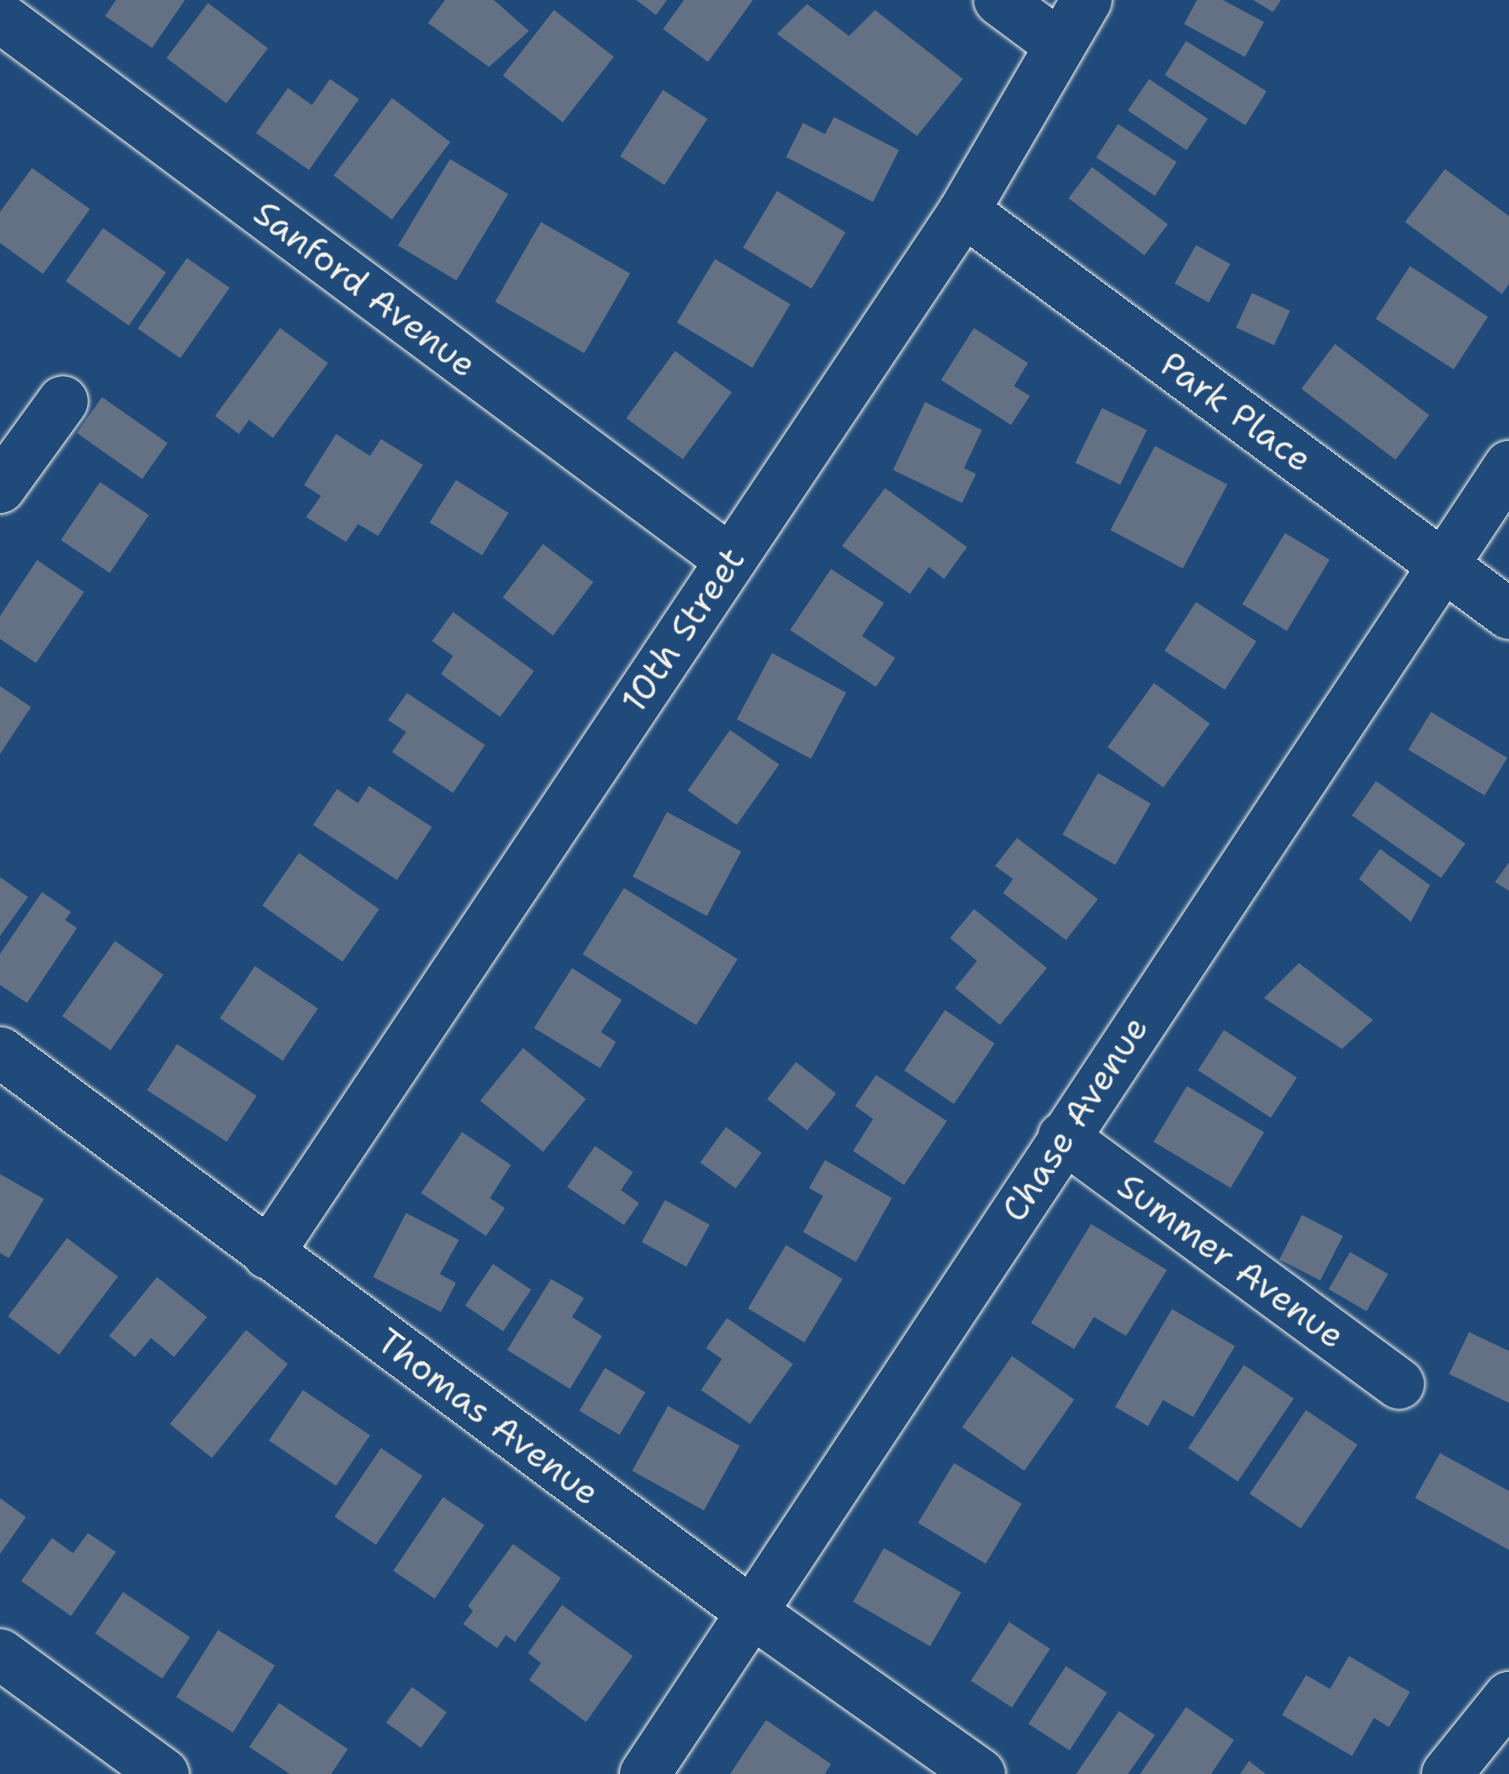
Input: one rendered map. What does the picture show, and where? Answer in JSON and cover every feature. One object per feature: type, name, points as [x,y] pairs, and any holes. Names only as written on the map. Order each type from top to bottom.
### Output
[{"type":"street","points":[[999,0],[1057,43]]},
{"type":"street","name":"10th Street","points":[[268,1254],[964,211],[1057,43],[1088,0]]},
{"type":"street","name":"Sanford Avenue","points":[[0,18],[730,560]]},
{"type":"street","name":"Park Place","points":[[964,211],[1509,614]]},
{"type":"street","points":[[0,488],[63,402]]},
{"type":"street","name":"Chase Avenue","points":[[645,1774],[1509,466]]},
{"type":"street","name":"Thomas Avenue","points":[[0,1052],[750,1612],[980,1774]]},
{"type":"street","name":"Summer Avenue","points":[[1063,1137],[1400,1384]]},
{"type":"street","points":[[0,1654],[164,1774]]},
{"type":"street","points":[[1446,1774],[1509,1697]]},
{"type":"building","points":[[116,0],[185,0],[152,48],[105,16]]},
{"type":"building","points":[[445,0],[494,0],[529,31],[489,67],[428,23]]},
{"type":"building","points":[[636,0],[667,0],[656,15]]},
{"type":"building","points":[[684,0],[753,0],[708,62],[663,29]]},
{"type":"building","points":[[1197,0],[1223,0],[1264,22],[1245,57],[1184,24]]},
{"type":"building","points":[[1253,0],[1281,0],[1273,12]]},
{"type":"building","points":[[208,3],[268,48],[226,103],[166,58]]},
{"type":"building","points":[[807,4],[849,36],[875,10],[963,79],[917,136],[777,34]]},
{"type":"building","points":[[554,10],[614,57],[563,122],[503,75]]},
{"type":"building","points":[[1186,41],[1267,91],[1245,125],[1165,75]]},
{"type":"building","points":[[330,79],[359,99],[309,170],[256,133],[288,88],[312,105]]},
{"type":"building","points":[[1149,79],[1208,119],[1187,150],[1128,111]]},
{"type":"building","points":[[663,90],[707,119],[664,185],[620,156]]},
{"type":"building","points":[[392,98],[450,142],[392,219],[334,175]]},
{"type":"building","points":[[834,117],[899,150],[873,202],[786,157],[803,123],[825,134]]},
{"type":"building","points":[[1118,124],[1177,162],[1155,196],[1096,158]]},
{"type":"building","points":[[450,159],[508,194],[456,281],[398,246]]},
{"type":"building","points":[[1092,167],[1168,224],[1144,255],[1069,198]]},
{"type":"building","points":[[32,168],[90,209],[43,274],[0,243],[0,212]]},
{"type":"building","points":[[1445,169],[1509,216],[1509,284],[1502,294],[1405,222]]},
{"type":"building","points":[[777,191],[846,232],[812,289],[743,248]]},
{"type":"building","points":[[541,222],[630,273],[584,353],[495,302]]},
{"type":"building","points":[[103,228],[166,272],[129,325],[66,281]]},
{"type":"building","points":[[1196,245],[1230,264],[1209,302],[1175,283]]},
{"type":"building","points":[[187,258],[230,288],[180,358],[138,328]]},
{"type":"building","points":[[715,259],[790,304],[752,368],[677,322]]},
{"type":"building","points":[[1410,266],[1488,317],[1454,369],[1376,319]]},
{"type":"building","points":[[1252,293],[1290,311],[1274,345],[1236,327]]},
{"type":"building","points":[[280,328],[328,363],[273,438],[249,420],[239,434],[215,416]]},
{"type":"building","points":[[974,328],[1028,363],[1014,386],[1030,396],[1011,425],[941,380]]},
{"type":"building","points":[[1335,344],[1429,415],[1396,460],[1301,389]]},
{"type":"building","points":[[675,351],[732,392],[683,459],[626,418]]},
{"type":"building","points":[[102,397],[168,443],[142,479],[77,433]]},
{"type":"building","points":[[925,402],[982,430],[964,468],[976,474],[962,503],[893,470]]},
{"type":"building","points":[[1102,408],[1147,430],[1120,485],[1075,463]]},
{"type":"building","points":[[336,434],[370,456],[381,439],[423,465],[378,536],[358,524],[346,542],[306,517],[321,496],[304,485]]},
{"type":"building","points":[[1155,446],[1227,484],[1183,568],[1110,530]]},
{"type":"building","points":[[456,480],[509,513],[482,555],[430,522]]},
{"type":"building","points":[[100,482],[149,515],[110,573],[61,540]]},
{"type":"building","points":[[885,488],[967,547],[944,579],[929,567],[910,594],[842,546]]},
{"type":"building","points":[[1285,533],[1330,560],[1287,631],[1242,604]]},
{"type":"building","points":[[543,544],[593,582],[553,635],[503,598]]},
{"type":"building","points":[[37,560],[84,592],[36,663],[0,639],[0,616]]},
{"type":"building","points":[[831,569],[884,603],[862,636],[895,658],[876,687],[790,630]]},
{"type":"building","points":[[1196,602],[1256,641],[1225,690],[1164,651]]},
{"type":"building","points":[[453,612],[534,671],[500,717],[441,674],[453,656],[432,641]]},
{"type":"building","points":[[772,653],[846,692],[811,759],[737,719]]},
{"type":"building","points":[[1154,683],[1210,724],[1163,787],[1108,747]]},
{"type":"building","points":[[0,686],[31,707],[0,754]]},
{"type":"building","points":[[407,693],[485,745],[453,793],[392,752],[406,732],[388,720]]},
{"type":"building","points":[[1431,712],[1507,758],[1485,796],[1408,750]]},
{"type":"building","points":[[730,730],[779,764],[737,825],[688,791]]},
{"type":"building","points":[[1098,773],[1151,804],[1115,865],[1062,834]]},
{"type":"building","points":[[1376,781],[1465,844],[1441,878],[1352,815]]},
{"type":"building","points":[[369,786],[432,827],[397,880],[313,825],[337,789],[358,803]]},
{"type":"building","points":[[667,812],[741,851],[707,916],[633,876]]},
{"type":"building","points":[[1017,838],[1098,899],[1066,940],[1003,893],[1013,879],[995,866]]},
{"type":"building","points":[[1380,849],[1430,885],[1411,922],[1359,879]]},
{"type":"building","points":[[299,853],[379,909],[343,962],[262,905]]},
{"type":"building","points":[[1509,862],[1509,891],[1495,882]]},
{"type":"building","points":[[0,877],[28,897],[0,936]]},
{"type":"building","points":[[624,888],[738,959],[696,1025],[583,954]]},
{"type":"building","points":[[42,892],[71,912],[65,920],[77,928],[27,1003],[0,985],[0,954]]},
{"type":"building","points":[[974,909],[1047,968],[1000,1025],[955,988],[977,961],[950,938]]},
{"type":"building","points":[[115,941],[163,975],[111,1050],[62,1016]]},
{"type":"building","points":[[1299,963],[1373,1020],[1342,1049],[1264,998]]},
{"type":"building","points":[[255,966],[318,1008],[283,1061],[220,1018]]},
{"type":"building","points":[[572,968],[622,1000],[601,1032],[616,1042],[600,1068],[534,1028]]},
{"type":"building","points":[[945,1010],[995,1044],[954,1104],[904,1071]]},
{"type":"building","points":[[1224,1030],[1297,1077],[1271,1118],[1198,1070]]},
{"type":"building","points":[[177,1044],[257,1096],[227,1142],[147,1090]]},
{"type":"building","points":[[523,1048],[586,1099],[543,1152],[480,1101]]},
{"type":"building","points":[[796,1062],[836,1093],[807,1130],[767,1099]]},
{"type":"building","points":[[876,1075],[947,1121],[904,1185],[853,1151],[873,1119],[855,1106]]},
{"type":"building","points":[[1187,1086],[1264,1132],[1231,1188],[1154,1142]]},
{"type":"building","points":[[726,1127],[762,1153],[736,1188],[700,1163]]},
{"type":"building","points":[[462,1132],[511,1165],[490,1198],[505,1208],[486,1236],[421,1193]]},
{"type":"building","points":[[595,1146],[633,1172],[621,1190],[639,1203],[624,1225],[567,1187]]},
{"type":"building","points":[[825,1160],[892,1198],[856,1262],[803,1232],[823,1196],[809,1188]]},
{"type":"building","points":[[0,1174],[44,1199],[9,1258],[0,1253]]},
{"type":"building","points":[[665,1200],[710,1225],[686,1267],[642,1242]]},
{"type":"building","points":[[406,1213],[459,1240],[440,1274],[456,1283],[441,1312],[373,1277]]},
{"type":"building","points":[[1302,1215],[1343,1236],[1320,1280],[1279,1260]]},
{"type":"building","points":[[1091,1224],[1167,1270],[1126,1336],[1094,1317],[1074,1349],[1031,1323]]},
{"type":"building","points":[[67,1238],[118,1277],[59,1355],[8,1316]]},
{"type":"building","points":[[786,1245],[843,1279],[804,1342],[748,1308]]},
{"type":"building","points":[[1350,1252],[1388,1274],[1367,1311],[1328,1289]]},
{"type":"building","points":[[493,1264],[531,1290],[503,1331],[465,1305]]},
{"type":"building","points":[[157,1277],[207,1317],[174,1357],[151,1338],[135,1357],[109,1336]]},
{"type":"building","points":[[551,1279],[584,1298],[572,1317],[602,1336],[570,1389],[507,1350]]},
{"type":"building","points":[[1172,1309],[1235,1346],[1193,1417],[1163,1400],[1148,1426],[1115,1407]]},
{"type":"building","points":[[727,1318],[793,1364],[750,1424],[701,1390],[722,1359],[706,1348]]},
{"type":"building","points":[[246,1330],[288,1364],[212,1458],[170,1424]]},
{"type":"building","points":[[1469,1332],[1509,1351],[1509,1403],[1449,1374]]},
{"type":"building","points":[[1012,1356],[1074,1400],[1024,1471],[962,1427]]},
{"type":"building","points":[[1244,1365],[1294,1399],[1238,1481],[1188,1448]]},
{"type":"building","points":[[605,1368],[645,1392],[620,1435],[579,1411]]},
{"type":"building","points":[[303,1390],[370,1435],[336,1486],[269,1441]]},
{"type":"building","points":[[668,1406],[740,1446],[704,1510],[632,1471]]},
{"type":"building","points":[[1306,1410],[1357,1445],[1301,1528],[1250,1494]]},
{"type":"building","points":[[381,1448],[422,1476],[376,1545],[335,1517]]},
{"type":"building","points":[[1440,1453],[1509,1491],[1509,1550],[1415,1498]]},
{"type":"building","points":[[954,1463],[1022,1504],[986,1564],[918,1523]]},
{"type":"building","points":[[443,1497],[484,1525],[435,1599],[393,1571]]},
{"type":"building","points":[[0,1498],[26,1517],[0,1554]]},
{"type":"building","points":[[88,1533],[116,1552],[71,1616],[21,1581],[52,1538],[73,1553]]},
{"type":"building","points":[[513,1544],[561,1578],[515,1642],[506,1635],[497,1648],[463,1624],[473,1611],[468,1606]]},
{"type":"building","points":[[884,1548],[961,1592],[930,1646],[853,1602]]},
{"type":"building","points":[[123,1592],[190,1637],[162,1679],[95,1633]]},
{"type":"building","points":[[562,1605],[633,1656],[586,1722],[529,1680],[541,1663],[528,1653]]},
{"type":"building","points":[[1009,1622],[1050,1649],[1012,1707],[971,1681]]},
{"type":"building","points":[[218,1630],[275,1666],[233,1733],[176,1697]]},
{"type":"building","points":[[1349,1656],[1410,1692],[1389,1727],[1374,1718],[1352,1756],[1282,1715],[1306,1675],[1330,1689]]},
{"type":"building","points":[[1066,1666],[1107,1693],[1070,1751],[1028,1724]]},
{"type":"building","points":[[412,1687],[447,1712],[421,1748],[386,1723]]},
{"type":"building","points":[[279,1703],[348,1749],[331,1774],[290,1774],[249,1747]]},
{"type":"building","points":[[1186,1707],[1234,1740],[1211,1774],[1140,1774]]},
{"type":"building","points":[[1119,1711],[1155,1735],[1128,1774],[1076,1774]]},
{"type":"building","points":[[766,1720],[831,1764],[825,1774],[730,1774]]},
{"type":"building","points":[[1249,1761],[1266,1774],[1240,1774]]}]
